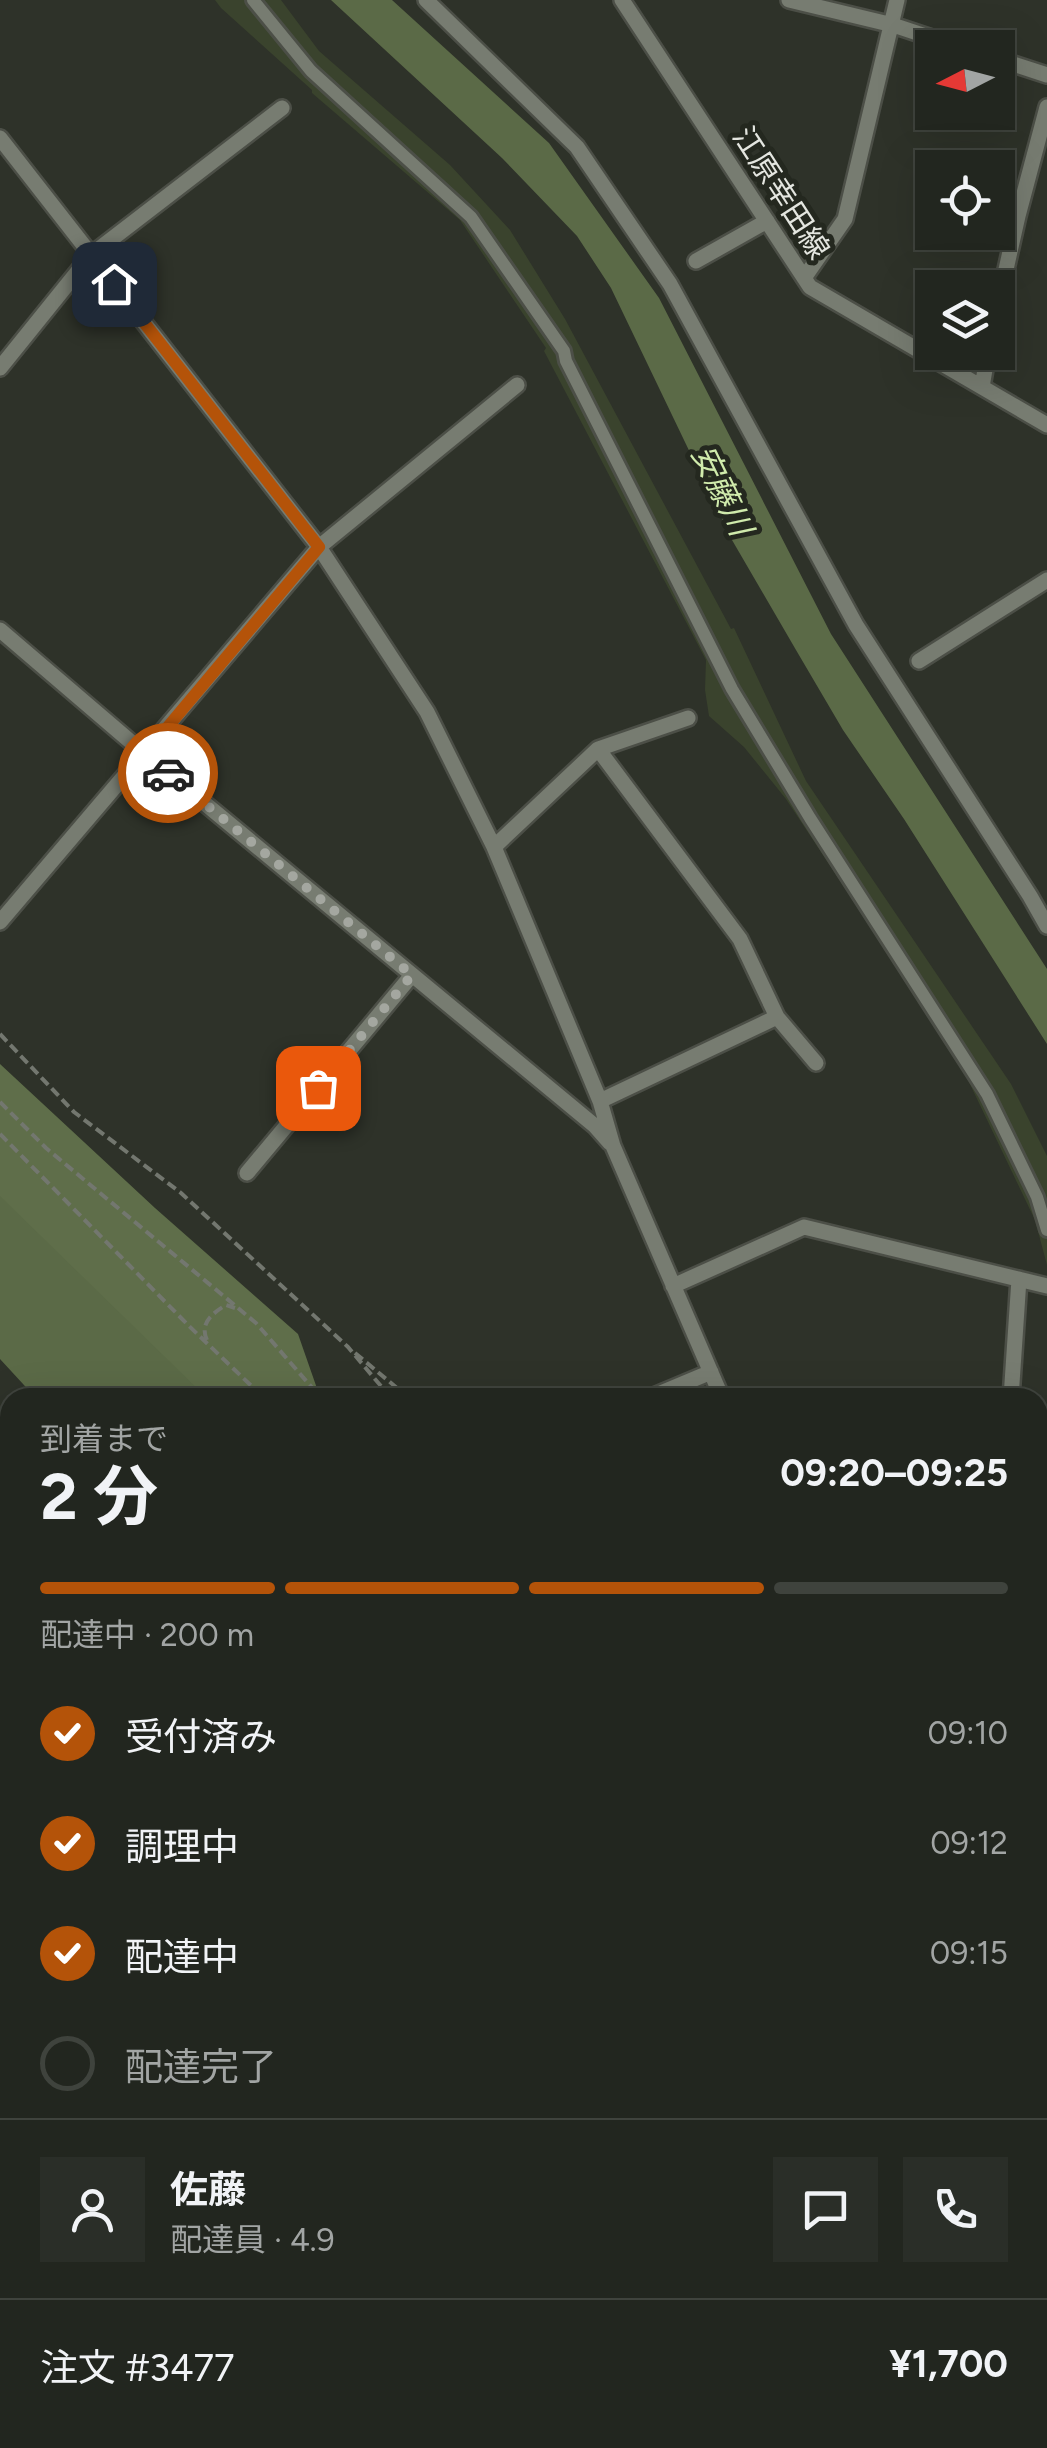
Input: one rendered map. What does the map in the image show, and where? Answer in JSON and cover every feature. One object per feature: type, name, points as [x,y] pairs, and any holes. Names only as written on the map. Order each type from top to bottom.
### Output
[{"type":"street","points":[[253,0],[312,70],[471,217],[564,351],[732,690],[987,1094],[1037,1197],[1047,1230]]},
{"type":"street","points":[[426,0],[577,147],[670,284],[856,625],[1047,926]]},
{"type":"street","name":"江原幸田線","points":[[622,0],[810,287],[1047,424]]},
{"type":"street","points":[[789,0],[915,32]]},
{"type":"street","points":[[804,278],[845,219],[897,0]]},
{"type":"street","points":[[1015,65],[1047,75]]},
{"type":"street","points":[[1006,270],[1047,107]]},
{"type":"street","points":[[0,368],[91,255],[282,108]]},
{"type":"street","points":[[0,138],[319,547],[426,712],[494,846],[600,1101],[613,1146],[718,1388]]},
{"type":"street","points":[[696,261],[768,222]]},
{"type":"street","points":[[982,387],[985,370]]},
{"type":"street","points":[[0,922],[319,547],[517,385]]},
{"type":"street","points":[[920,661],[1047,580]]},
{"type":"street","points":[[0,630],[595,1126],[613,1146]]},
{"type":"street","points":[[494,846],[598,749],[688,718]]},
{"type":"street","points":[[598,749],[740,939],[777,1017],[816,1063]]},
{"type":"street","points":[[247,1174],[412,975]]},
{"type":"street","points":[[600,1101],[777,1017]]},
{"type":"street","points":[[673,1286],[804,1226],[1047,1286]]},
{"type":"street","points":[[1012,1388],[1019,1279]]},
{"type":"street","points":[[672,1388],[711,1372]]},
{"type":"path","points":[[0,1034],[74,1112],[181,1192],[348,1347],[398,1388]]},
{"type":"path","points":[[0,1102],[46,1148],[256,1322],[312,1388]]},
{"type":"path","points":[[0,1134],[254,1388]]},
{"type":"path","points":[[208,1344],[203,1332],[210,1317],[226,1305],[242,1312]]},
{"type":"path","points":[[348,1347],[383,1388]]},
{"type":"shaded area","points":[[215,0],[281,0],[319,51],[450,165],[510,230],[565,319],[731,629],[734,628],[806,781],[1011,1084],[1047,1156],[1047,1265],[1035,1220],[968,1080],[922,1005],[786,799],[744,747],[709,716],[706,660],[544,351],[546,348],[460,220],[312,93]]},
{"type":"shaded area","points":[[0,1064],[298,1334],[317,1388],[156,1388],[0,1228]]},
{"type":"water","name":"安藤川","points":[[331,0],[392,0],[549,143],[659,298],[831,634],[1047,969],[1047,1044],[843,730],[732,540],[611,288],[577,236],[502,158]]},
{"type":"water","points":[[0,1196],[197,1388],[27,1388],[0,1359]]},
{"type":"way so far","points":[[168,773],[412,975],[318,1088]]},
{"type":"route","points":[[114,284],[319,547],[145,754],[168,773]]}]
